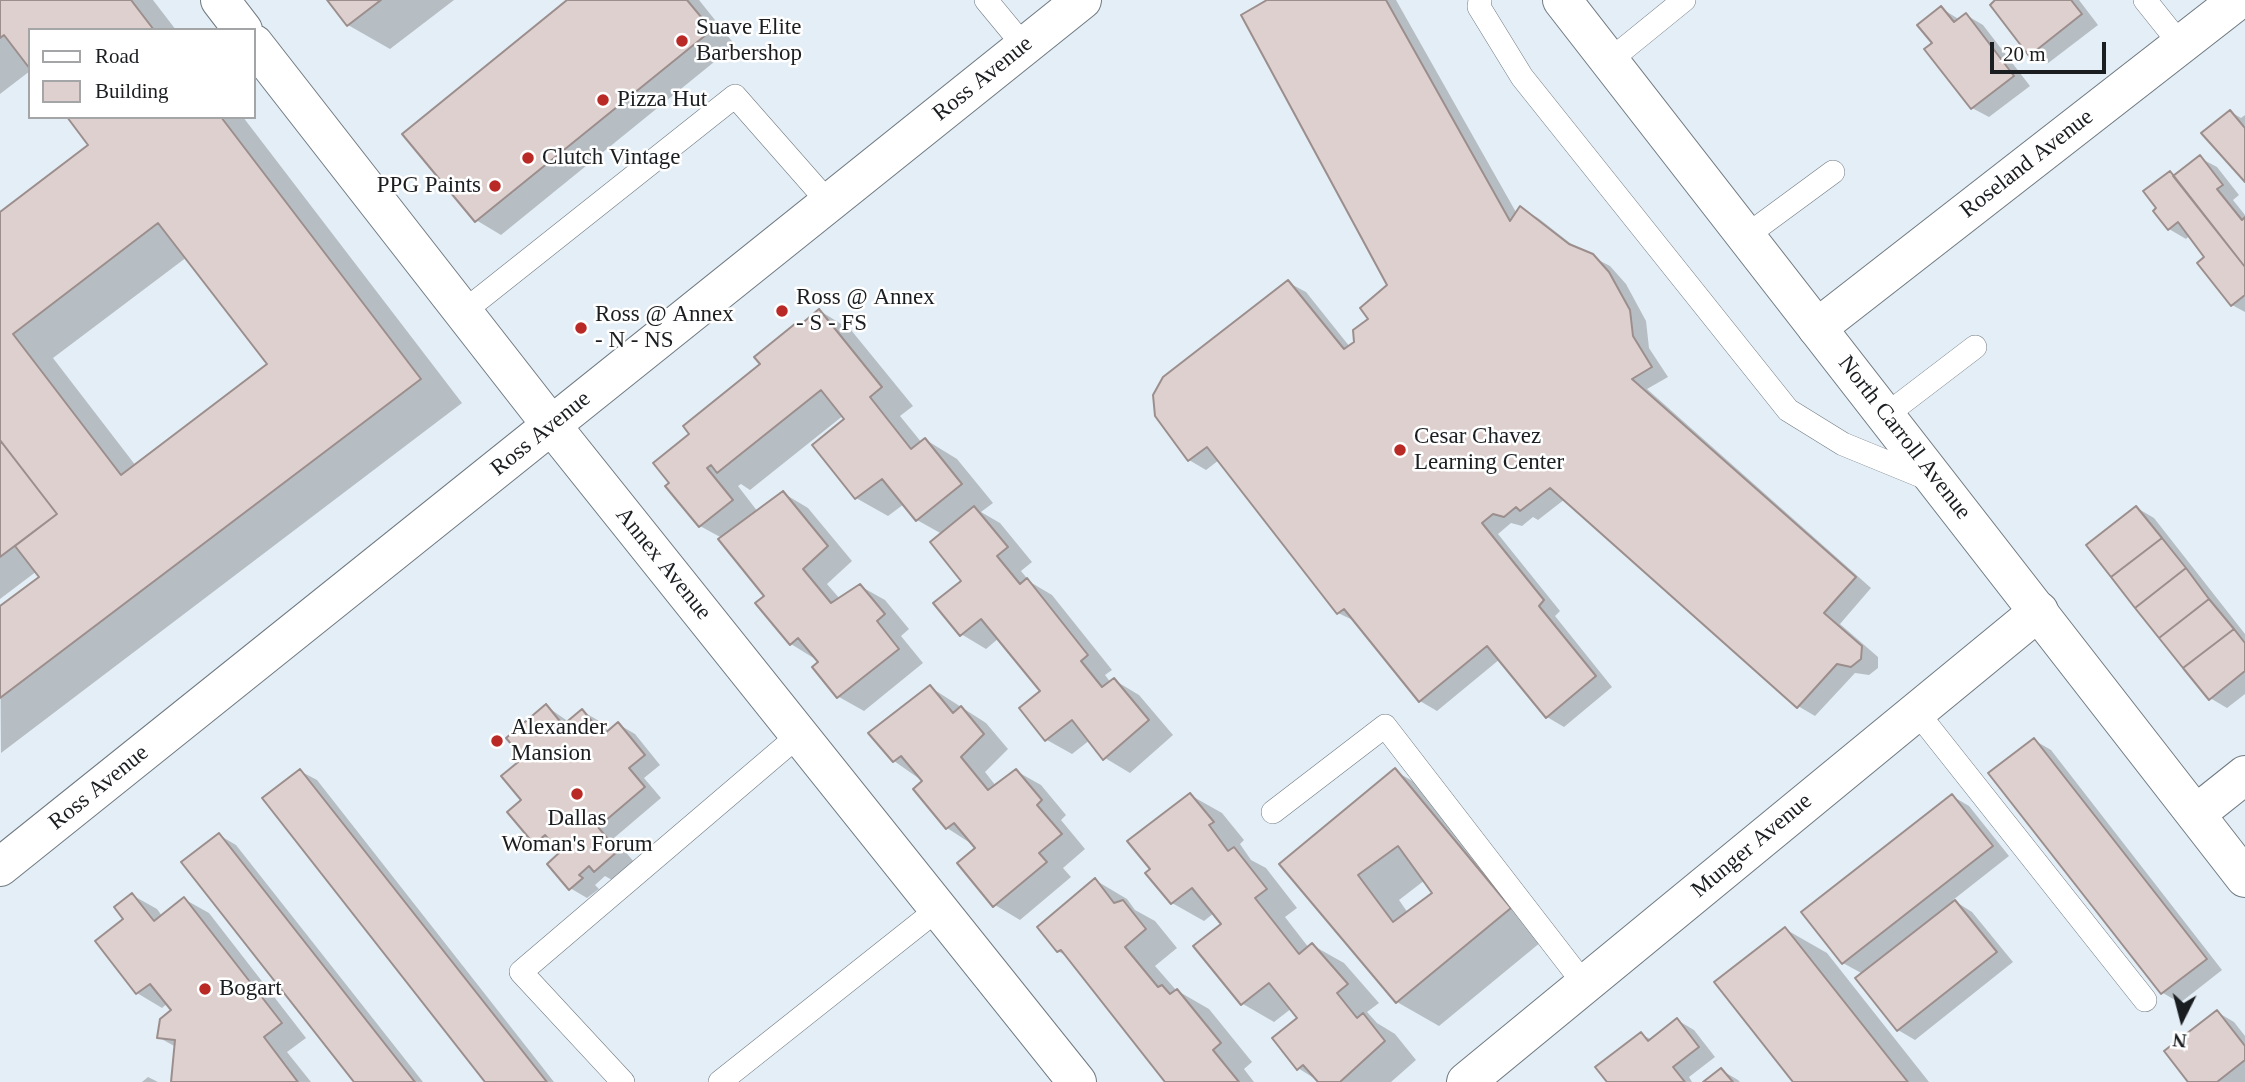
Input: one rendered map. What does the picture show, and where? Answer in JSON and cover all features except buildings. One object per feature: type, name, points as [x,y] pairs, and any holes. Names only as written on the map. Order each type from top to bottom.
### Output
[{"type":"street","points":[[220,0],[241,28]]},
{"type":"street","name":"Ross Avenue","points":[[0,867],[1082,0]]},
{"type":"street","name":"Roseland Avenue","points":[[1817,328],[2238,0]]},
{"type":"street","name":"North Carroll Avenue","points":[[1566,2],[1609,61],[2245,878]]},
{"type":"street","name":"Annex Avenue","points":[[256,47],[552,426],[1077,1082]]},
{"type":"street","name":"Munger Avenue","points":[[1488,1075],[1585,985],[2039,611]]},
{"type":"street","points":[[2196,814],[2245,775]]},
{"type":"lane","points":[[986,0],[1024,46]]},
{"type":"lane","points":[[1480,0],[1479,7],[1522,77],[1788,410],[1843,444],[1938,482]]},
{"type":"lane","points":[[1609,61],[1684,0]]},
{"type":"lane","points":[[2145,0],[2181,45]]},
{"type":"lane","points":[[463,312],[735,96],[829,203]]},
{"type":"lane","points":[[1746,236],[1833,172]]},
{"type":"lane","points":[[1885,415],[1975,347]]},
{"type":"lane","points":[[1916,710],[2145,1000]]},
{"type":"lane","points":[[1273,812],[1385,726],[1585,985]]},
{"type":"lane","points":[[623,1082],[521,972],[799,735]]},
{"type":"lane","points":[[720,1082],[938,909]]},
{"type":"place","name":"Suave Elite Barbershop","points":[[682,41]]},
{"type":"place","name":"Pizza Hut","points":[[603,100]]},
{"type":"place","name":"Clutch Vintage","points":[[528,158]]},
{"type":"place","name":"PPG Paints","points":[[495,186]]},
{"type":"place","name":"Ross @ Annex - S - FS","points":[[782,311]]},
{"type":"place","name":"Ross @ Annex - N - NS","points":[[581,328]]},
{"type":"place","name":"Cesar Chavez Learning Center","points":[[1400,450]]},
{"type":"place","name":"Alexander Mansion","points":[[497,741]]},
{"type":"place","name":"Dallas Woman's Forum","points":[[577,794]]},
{"type":"place","name":"Bogart","points":[[205,989]]}]
